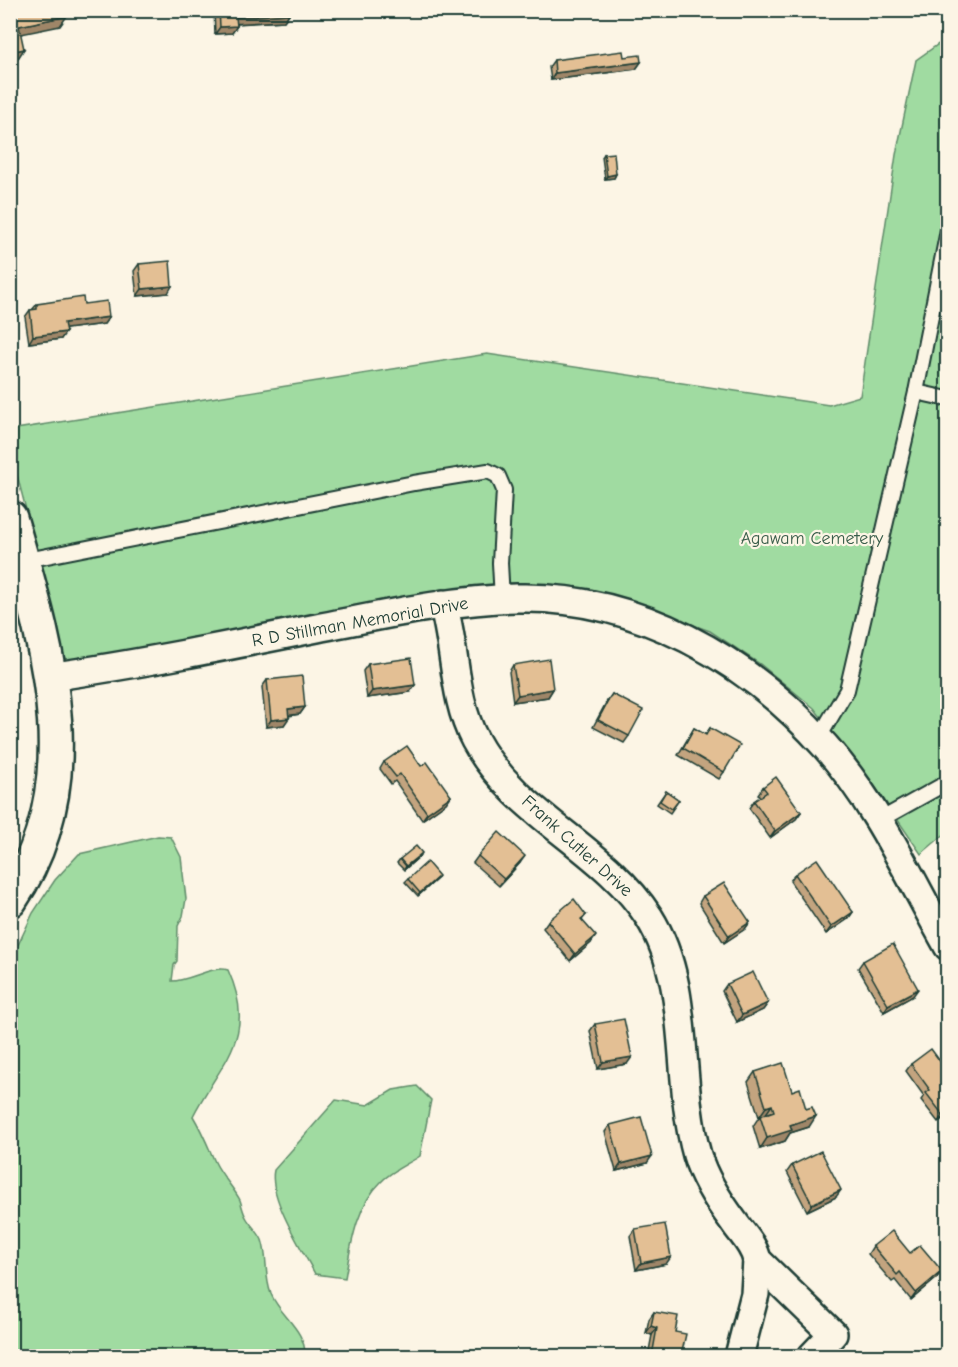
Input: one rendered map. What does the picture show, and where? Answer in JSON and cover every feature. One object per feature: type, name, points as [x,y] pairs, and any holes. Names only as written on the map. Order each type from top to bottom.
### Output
[{"type":"street","points":[[10,518],[49,677],[57,744],[54,792],[35,852],[10,900]]},
{"type":"street","name":"R D Stillman Memorial Drive","points":[[49,677],[190,654],[443,604],[539,598],[583,603],[626,613],[666,629],[745,673],[787,708],[818,739],[857,786],[948,946]]},
{"type":"street","name":"Frank Cutler Drive","points":[[443,604],[452,634],[463,709],[468,725],[483,753],[528,803],[630,893],[656,929],[675,992],[690,1124],[698,1157],[717,1196],[752,1246],[757,1260],[833,1334],[813,1356]]},
{"type":"street","points":[[739,1356],[755,1294],[757,1260]]},
{"type":"lane","points":[[818,739],[847,690],[916,392],[942,294],[948,230]]},
{"type":"lane","points":[[916,392],[948,399]]},
{"type":"lane","points":[[22,561],[414,483],[488,471],[498,476],[504,490],[500,563],[502,599]]},
{"type":"lane","points":[[878,821],[948,782]]},
{"type":"green space","name":"Agawam Cemetery","points":[[947,38],[947,832],[921,854],[876,788],[814,708],[760,664],[710,631],[648,609],[548,586],[489,585],[275,627],[66,663],[11,452],[10,430],[487,354],[829,405],[860,396],[896,155],[916,60]]},
{"type":"green space","points":[[158,836],[171,837],[181,857],[186,899],[183,916],[178,926],[177,961],[174,965],[172,981],[186,979],[208,971],[228,970],[237,994],[238,1032],[224,1064],[193,1116],[218,1167],[240,1200],[246,1217],[262,1240],[271,1294],[302,1339],[305,1356],[11,1356],[11,960],[33,913],[55,880],[79,854]]},
{"type":"green space","points":[[417,1086],[431,1100],[420,1156],[385,1178],[366,1202],[356,1227],[345,1278],[315,1274],[281,1208],[276,1194],[274,1170],[336,1100],[368,1105],[393,1090]]},
{"type":"building","points":[[13,10],[66,10],[67,16],[19,26],[24,49],[10,52],[10,12]]},
{"type":"building","points":[[219,10],[288,10],[289,14],[236,17],[237,26],[220,27]]},
{"type":"building","points":[[623,51],[624,57],[640,55],[641,62],[555,73],[554,60]]},
{"type":"building","points":[[614,153],[616,174],[607,176],[604,154]]},
{"type":"building","points":[[170,261],[172,286],[142,289],[139,264]]},
{"type":"building","points":[[83,297],[84,304],[107,301],[109,317],[64,323],[66,332],[33,336],[30,310],[37,309],[37,304]]},
{"type":"building","points":[[411,658],[415,685],[372,691],[368,664]]},
{"type":"building","points":[[549,659],[553,689],[518,695],[513,665]]},
{"type":"building","points":[[302,676],[305,707],[288,709],[289,718],[271,720],[267,680]]},
{"type":"building","points":[[612,694],[643,710],[629,736],[598,720]]},
{"type":"building","points":[[694,728],[706,735],[710,728],[740,745],[724,772],[683,748]]},
{"type":"building","points":[[407,746],[421,766],[427,762],[451,796],[427,813],[400,774],[396,777],[384,762]]},
{"type":"building","points":[[776,777],[801,812],[775,831],[754,801],[767,792],[763,787]]},
{"type":"building","points":[[666,791],[679,800],[672,809],[660,801]]},
{"type":"building","points":[[499,832],[525,856],[504,879],[478,856]]},
{"type":"building","points":[[416,846],[422,853],[406,866],[400,859]]},
{"type":"building","points":[[817,859],[853,912],[831,927],[795,874]]},
{"type":"building","points":[[427,862],[439,876],[420,893],[408,879]]},
{"type":"building","points":[[724,883],[750,922],[729,936],[703,896]]},
{"type":"building","points":[[574,899],[586,915],[581,919],[596,936],[575,954],[548,921]]},
{"type":"building","points":[[893,944],[918,989],[888,1005],[863,961]]},
{"type":"building","points":[[753,972],[768,1003],[742,1015],[727,984]]},
{"type":"building","points":[[624,1019],[632,1057],[603,1062],[595,1024]]},
{"type":"building","points":[[931,1049],[948,1072],[948,1112],[943,1115],[926,1093],[930,1090],[911,1064]]},
{"type":"building","points":[[783,1063],[792,1091],[800,1088],[806,1109],[812,1107],[816,1116],[790,1125],[792,1130],[767,1138],[760,1116],[774,1111],[772,1105],[766,1107],[755,1072]]},
{"type":"building","points":[[641,1117],[652,1156],[621,1164],[610,1125]]},
{"type":"building","points":[[821,1151],[841,1190],[812,1204],[792,1165]]},
{"type":"building","points":[[665,1224],[671,1257],[641,1263],[635,1229]]},
{"type":"building","points":[[892,1231],[910,1253],[920,1245],[942,1271],[916,1293],[900,1272],[897,1275],[873,1246]]},
{"type":"building","points":[[654,1312],[678,1316],[675,1332],[686,1334],[681,1356],[652,1356],[657,1328],[651,1326]]},
{"type":"building","points":[[911,1349],[918,1356],[903,1356]]}]
